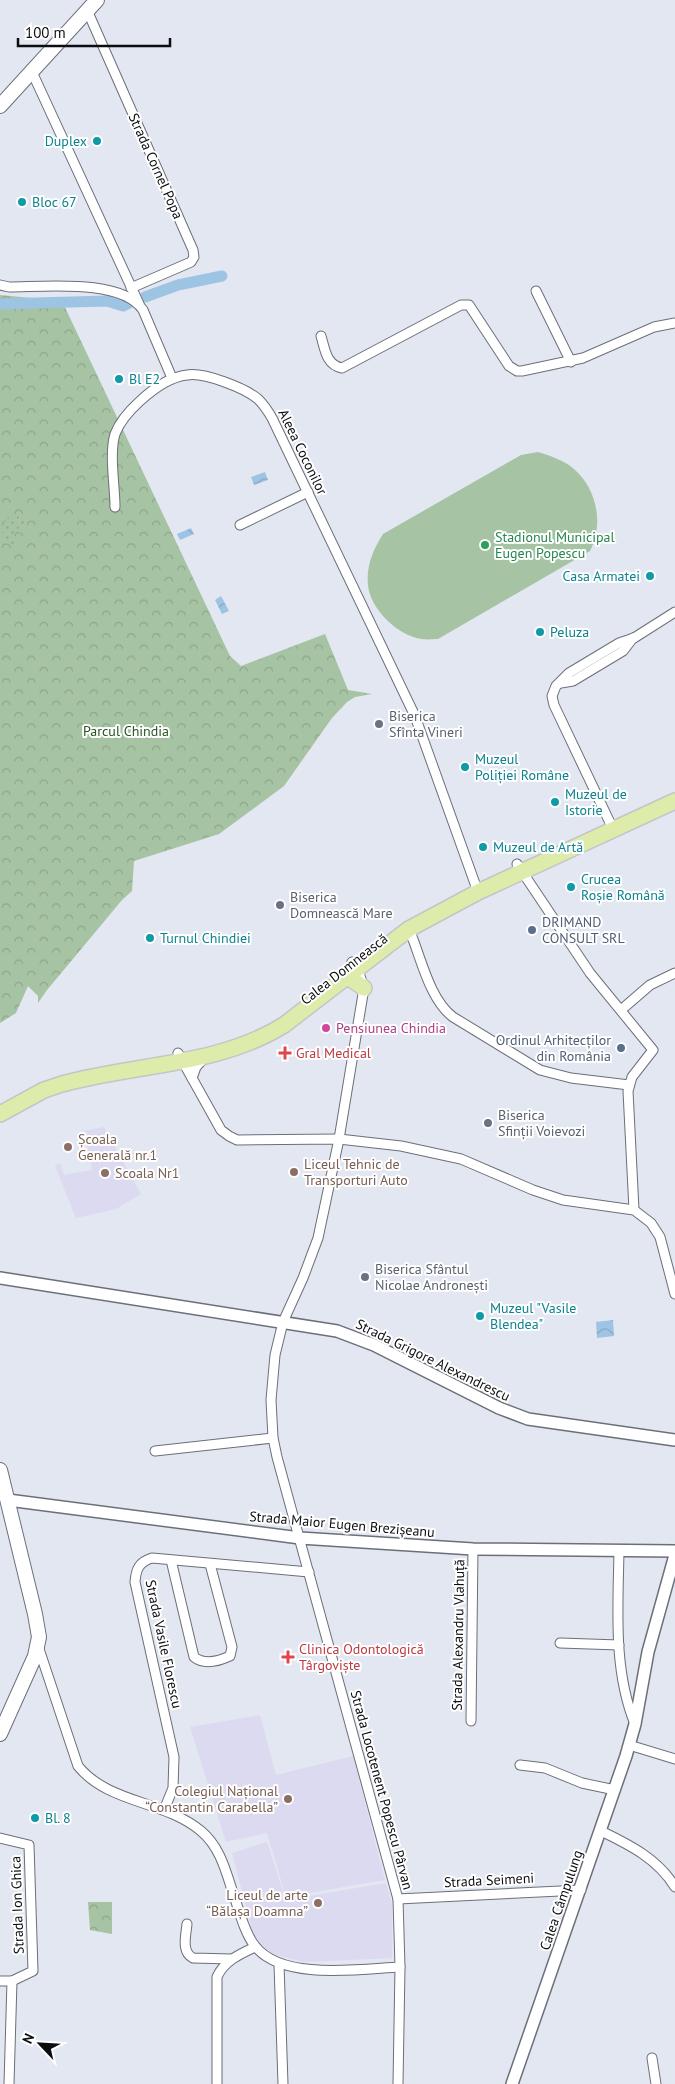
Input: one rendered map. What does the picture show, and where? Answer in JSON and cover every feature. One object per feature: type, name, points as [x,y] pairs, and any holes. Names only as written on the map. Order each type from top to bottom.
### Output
[{"type":"main road","name":"Strada Cornel Popa","points":[[0,106],[92,5]]},
{"type":"main road","name":"Calea Domnească","points":[[0,1105],[42,1083],[59,1077],[180,1057],[207,1055],[252,1041],[276,1030],[406,922],[612,825],[675,793]]},
{"type":"main road","name":"Calea Domnească","points":[[612,825],[675,801]]},
{"type":"main road","name":"Calea Domnească","points":[[180,1057],[263,1028],[409,929],[476,888]]},
{"type":"main road","points":[[351,969],[352,979],[364,988]]},
{"type":"main road","points":[[0,1114],[44,1090],[62,1084],[180,1057]]},
{"type":"main road","points":[[0,1470],[4,1500],[35,1614],[39,1637],[32,1665],[0,1734]]},
{"type":"street","name":"Strada Cornel Popa","points":[[92,5],[194,256],[191,262],[131,288]]},
{"type":"street","points":[[32,72],[172,378]]},
{"type":"street","points":[[0,285],[9,287],[94,288],[114,292],[139,304]]},
{"type":"street","points":[[536,292],[571,362]]},
{"type":"street","points":[[321,336],[328,360],[335,366],[342,368],[461,305],[469,305],[512,369],[522,371],[571,362],[654,327],[675,323]]},
{"type":"street","name":"Aleea Coconilor","points":[[115,507],[114,445],[116,434],[132,408],[146,395],[172,378],[189,374],[208,377],[228,384],[256,398],[263,404],[272,418],[308,492],[415,717],[476,888]]},
{"type":"street","points":[[240,525],[308,492]]},
{"type":"street","points":[[612,825],[552,699],[553,690],[577,668],[619,643],[634,638],[675,612]]},
{"type":"street","points":[[519,868],[590,973],[653,1050],[637,1070],[629,1085],[634,1210]]},
{"type":"street","points":[[409,929],[435,996],[445,1011],[453,1018],[540,1070],[571,1078],[629,1085]]},
{"type":"street","points":[[621,1010],[650,985],[675,973]]},
{"type":"street","name":"Strada Locotenent Popescu Pârvan","points":[[364,988],[340,1139],[318,1238],[303,1278],[283,1322],[275,1355],[271,1419],[273,1438],[308,1572],[398,1898],[400,1967],[398,2084]]},
{"type":"street","points":[[192,1078],[196,1067],[207,1055]]},
{"type":"street","points":[[180,1057],[221,1130],[238,1140],[340,1139],[401,1146],[470,1162],[549,1196],[577,1203],[634,1210],[651,1223],[660,1237],[675,1294]]},
{"type":"street","name":"Strada Grigore Alexandrescu","points":[[0,1278],[329,1330],[354,1337],[396,1355],[499,1408],[528,1419],[675,1440]]},
{"type":"street","points":[[155,1451],[273,1438]]},
{"type":"street","name":"Strada Maior Eugen Brezișeanu","points":[[4,1500],[300,1538],[473,1549],[675,1553]]},
{"type":"street","name":"Strada Alexandru Vlahuță","points":[[471,1721],[473,1549]]},
{"type":"street","points":[[619,1551],[619,1646],[624,1688],[635,1724]]},
{"type":"street","name":"Calea Câmpulung","points":[[512,2084],[581,1890],[629,1745],[635,1724],[646,1660],[675,1553]]},
{"type":"street","name":"Strada Vasile Florescu","points":[[164,1810],[173,1788],[174,1757],[135,1582],[139,1564],[152,1558],[308,1572]]},
{"type":"street","points":[[171,1560],[194,1657],[206,1662],[226,1658],[232,1652],[210,1564]]},
{"type":"street","points":[[560,1643],[619,1646]]},
{"type":"street","points":[[38,1646],[78,1766],[86,1775],[113,1792],[164,1810],[186,1821],[211,1840],[219,1853],[255,1947],[266,1957],[279,1964],[302,1970],[400,1967]]},
{"type":"street","points":[[629,1745],[675,1759]]},
{"type":"street","points":[[520,1765],[545,1768],[582,1782],[615,1790]]},
{"type":"street","points":[[601,1831],[641,1851],[661,1868],[675,1887]]},
{"type":"street","name":"Strada Ion Ghica","points":[[0,1838],[29,1845],[33,1971],[12,1981],[0,1981]]},
{"type":"street","name":"Strada Seimeni","points":[[398,1898],[581,1890]]},
{"type":"street","points":[[187,1924],[186,1950],[189,1956],[192,1958],[231,1959]]},
{"type":"street","points":[[217,2084],[217,1977],[220,1970],[231,1959],[255,1947]]},
{"type":"street","points":[[279,1964],[283,2084]]},
{"type":"street","points":[[9,2084],[12,1981]]},
{"type":"street","points":[[652,2058],[656,2084]]},
{"type":"shaded area","name":"Scoala Nr1","points":[[104,1127],[141,1194],[116,1209],[76,1218],[55,1166],[60,1163],[64,1175],[92,1170],[84,1131]]},
{"type":"shaded area","name":"Colegiul Național “Constantin Carabella”","points":[[260,1715],[276,1775],[353,1756],[385,1880],[286,1897],[267,1833],[226,1842],[190,1727]]},
{"type":"shaded area","name":"Liceul de arte “Bălașa Doamna”","points":[[267,1842],[286,1900],[386,1883],[392,1905],[392,1958],[304,1962],[273,1954],[255,1941],[232,1853]]},
{"type":"green space","name":"Parcul Chindia","points":[[0,295],[62,301],[230,656],[241,666],[325,634],[348,690],[372,694],[355,697],[347,702],[332,718],[284,786],[219,834],[134,861],[132,891],[122,900],[38,1003],[38,996],[28,986],[16,1013],[0,1023]]},
{"type":"green space","name":"Stadionul Municipal Eugen Popescu","points":[[538,452],[570,466],[582,477],[588,486],[596,507],[597,518],[597,530],[590,551],[438,639],[413,637],[395,627],[374,603],[368,585],[368,571],[371,558],[383,534],[521,455]]},
{"type":"green space","points":[[12,513],[15,515],[14,546],[5,543],[3,534],[5,523]]},
{"type":"green space","points":[[17,515],[21,516],[25,524],[21,533],[17,532]]},
{"type":"green space","points":[[88,1902],[112,1902],[112,1934],[90,1930]]},
{"type":"water","points":[[265,472],[268,480],[254,485],[251,477]]},
{"type":"water","points":[[191,528],[194,534],[180,540],[177,534]]},
{"type":"water","points":[[221,596],[229,611],[222,614],[215,600]]},
{"type":"water","points":[[613,1320],[614,1336],[597,1338],[596,1322]]},
{"type":"waterway","points":[[145,297],[178,285],[222,276]]},
{"type":"waterway","points":[[0,304],[107,301],[123,306],[129,303]]},
{"type":"place","name":"Duplex","points":[[97,141]]},
{"type":"place","name":"Bloc 67","points":[[22,202]]},
{"type":"place","name":"Bl E2","points":[[119,379]]},
{"type":"place","name":"Stadionul Municipal Eugen Popescu","points":[[485,545]]},
{"type":"place","name":"Casa Armatei","points":[[650,576]]},
{"type":"place","name":"Peluza","points":[[540,632]]},
{"type":"place","name":"Biserica Sfînta Vineri","points":[[379,724]]},
{"type":"place","name":"Muzeul Poliției Române","points":[[465,767]]},
{"type":"place","name":"Muzeul de Istorie","points":[[555,802]]},
{"type":"place","name":"Muzeul de Artă","points":[[483,847]]},
{"type":"place","name":"Crucea Roșie Română","points":[[571,887]]},
{"type":"place","name":"Biserica Domnească Mare","points":[[280,905]]},
{"type":"place","name":"DRIMAND CONSULT SRL","points":[[532,930]]},
{"type":"place","name":"Turnul Chindiei","points":[[150,938]]},
{"type":"place","name":"Pensiunea Chindia","points":[[326,1028]]},
{"type":"place","name":"Ordinul Arhitecților din România","points":[[621,1048]]},
{"type":"place","name":"Gral Medical","points":[[285,1053]]},
{"type":"place","name":"Biserica Sfinții Voievozi","points":[[488,1123]]},
{"type":"place","name":"Școala Generală nr.1","points":[[68,1147]]},
{"type":"place","name":"Liceul Tehnic de Transporturi Auto","points":[[294,1172]]},
{"type":"place","name":"Scoala Nr1","points":[[105,1173]]},
{"type":"place","name":"Biserica Sfântul Nicolae Andronești","points":[[365,1277]]},
{"type":"place","name":"Muzeul \"Vasile Blendea\"","points":[[480,1316]]},
{"type":"place","name":"Clinica Odontologică Târgoviște","points":[[288,1657]]},
{"type":"place","name":"Colegiul Național “Constantin Carabella”","points":[[288,1799]]},
{"type":"place","name":"Bl. 8","points":[[35,1818]]},
{"type":"place","name":"Liceul de arte “Bălașa Doamna”","points":[[318,1903]]}]
